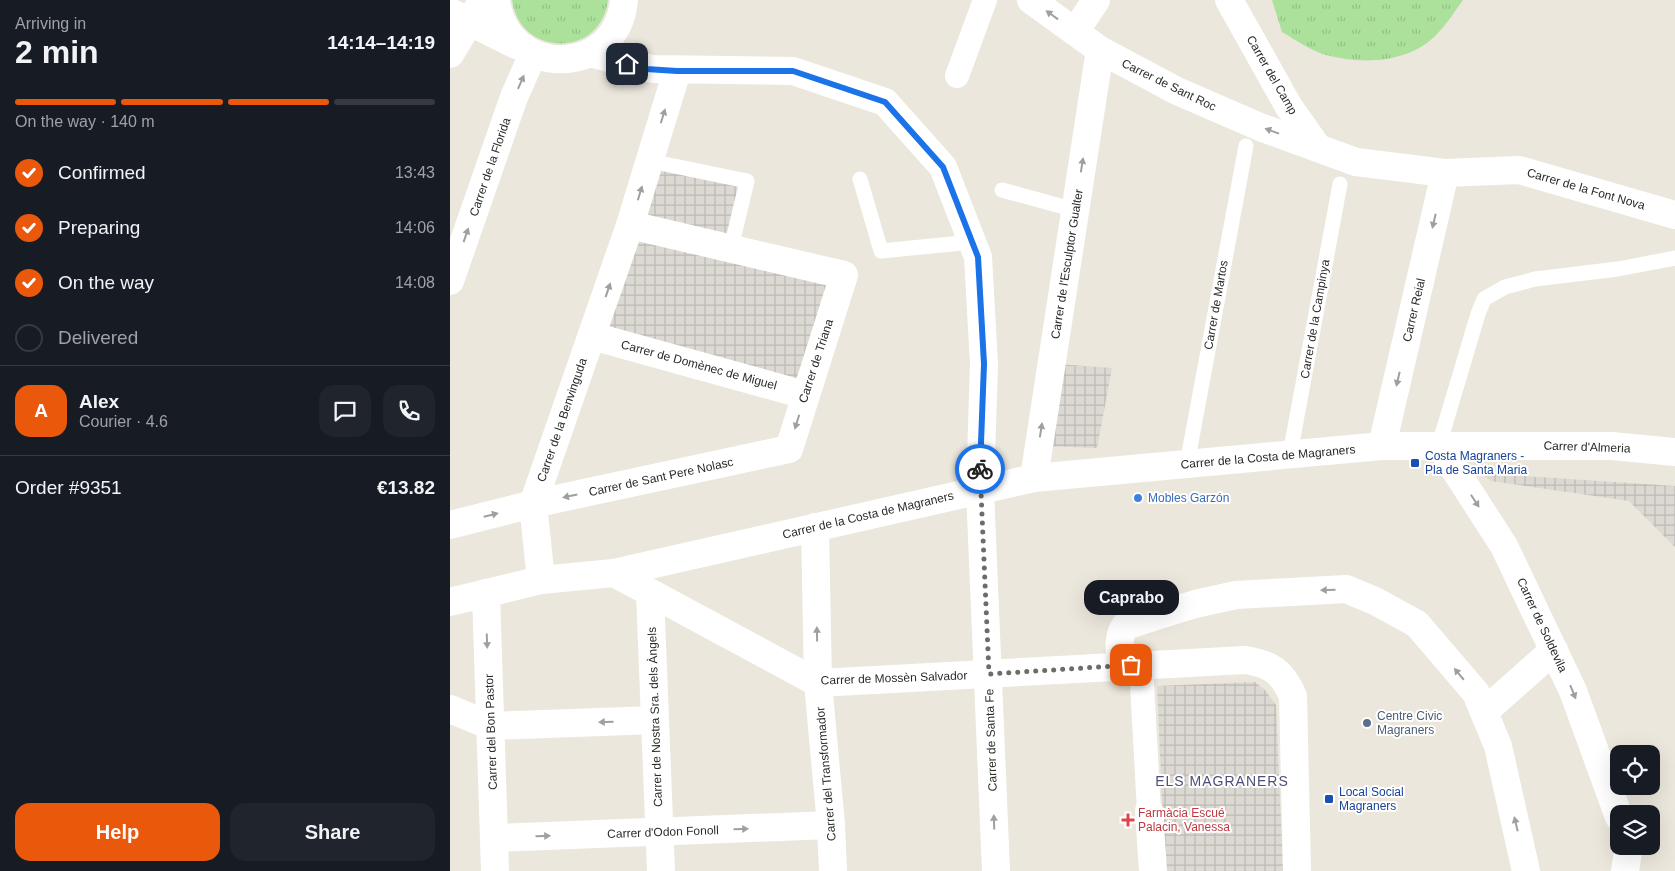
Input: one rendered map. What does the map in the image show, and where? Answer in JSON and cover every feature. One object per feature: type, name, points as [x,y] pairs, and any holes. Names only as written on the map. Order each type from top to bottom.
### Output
[{"type":"street","points":[[496,0],[502,25],[527,51]]},
{"type":"street","points":[[450,54],[467,11],[527,51],[547,59],[561,60],[589,53],[612,35],[619,23],[624,0]]},
{"type":"street","points":[[957,76],[985,0]]},
{"type":"street","name":"Carrer de Sant Roc","points":[[1031,0],[1100,50],[1177,91],[1260,127],[1318,148]]},
{"type":"street","points":[[1075,32],[1096,0]]},
{"type":"street","name":"Carrer del Camp","points":[[1229,0],[1289,107],[1318,148]]},
{"type":"street","name":"Carrer de l'Esculptor Gualter","points":[[1034,478],[1100,50]]},
{"type":"street","name":"Carrer de la Florida","points":[[450,281],[514,97],[527,51]]},
{"type":"street","name":"Carrer de Santa Fe","points":[[589,53],[646,69],[677,71],[793,71],[885,102],[943,167],[978,257],[984,364],[980,490],[996,871]]},
{"type":"street","name":"Carrer de la Benvinguda","points":[[533,504],[630,225],[677,71]]},
{"type":"street","name":"Carrer de la Font Nova","points":[[1318,148],[1356,162],[1445,173],[1518,170],[1675,215]]},
{"type":"street","name":"Carrer Reial","points":[[1382,446],[1445,173]]},
{"type":"street","points":[[630,225],[731,248]]},
{"type":"street","name":"Carrer de Triana","points":[[731,248],[844,275],[789,449]]},
{"type":"street","name":"Carrer de Domènec de Miguel","points":[[592,336],[805,395]]},
{"type":"street","name":"Carrer de la Costa de Magraners","points":[[450,602],[541,580],[614,573],[1034,478],[1382,446],[1439,445]]},
{"type":"street","name":"Carrer d'Almeria","points":[[1439,445],[1612,446],[1675,452]]},
{"type":"street","name":"Carrer de Soldevila","points":[[1439,445],[1504,546],[1573,691],[1615,805]]},
{"type":"street","name":"Carrer de Sant Pere Nolasc","points":[[450,525],[533,504],[789,449]]},
{"type":"street","points":[[533,504],[541,580]]},
{"type":"street","name":"Carrer del Transformador","points":[[815,527],[818,683],[831,825],[833,871]]},
{"type":"street","name":"Carrer de Mossèn Salvador","points":[[614,573],[818,683],[1131,665],[1245,660],[1262,663],[1285,679],[1293,696],[1298,871]]},
{"type":"street","points":[[1153,871],[1149,811],[1131,665],[1120,633],[1126,626],[1137,620],[1236,595],[1346,589],[1375,601],[1417,624],[1476,693],[1498,746],[1526,871]]},
{"type":"street","name":"Carrer del Bon Pastor","points":[[486,592],[495,871]]},
{"type":"street","name":"Carrer de Nostra Sra. dels Àngels","points":[[650,592],[661,871]]},
{"type":"street","points":[[1484,712],[1554,650]]},
{"type":"street","points":[[450,709],[491,726],[655,720]]},
{"type":"street","name":"Carrer d'Odon Fonoll","points":[[494,838],[831,825]]},
{"type":"street","points":[[1625,871],[1628,855]]},
{"type":"lane","name":"Carrer de Martos","points":[[1187,464],[1246,146]]},
{"type":"lane","points":[[650,160],[747,181],[731,248]]},
{"type":"lane","points":[[860,179],[881,251],[972,242]]},
{"type":"lane","name":"Carrer de la Campinya","points":[[1290,454],[1340,184]]},
{"type":"lane","points":[[1002,190],[1075,210]]},
{"type":"lane","points":[[1439,445],[1484,299],[1504,287],[1535,279],[1618,269],[1675,258]]},
{"type":"green space","points":[[512,0],[608,0],[602,19],[591,33],[577,41],[560,44],[544,41],[529,33],[518,19]]},
{"type":"green space","points":[[1272,0],[1463,0],[1444,26],[1426,44],[1400,56],[1385,59],[1355,60],[1320,53],[1282,32]]},
{"type":"shaded area","points":[[650,161],[747,181],[731,248],[844,275],[805,395],[592,336]]},
{"type":"shaded area","points":[[1057,364],[1112,368],[1097,448],[1043,446]]},
{"type":"shaded area","points":[[1481,473],[1675,486],[1675,547],[1629,501],[1491,481]]},
{"type":"shaded area","points":[[1255,682],[1265,690],[1276,705],[1283,871],[1165,871],[1157,686]]},
{"type":"way so far","points":[[980,469],[989,674],[1131,665]]},
{"type":"place","name":"Costa Magraners - Pla de Santa Maria","points":[[1415,463]]},
{"type":"place","name":"Mobles Garzón","points":[[1138,498]]},
{"type":"place","name":"Caprabo","points":[[1131,665]]},
{"type":"place","name":"Centre Civic Magraners","points":[[1367,723]]},
{"type":"place","name":"Local Social Magraners","points":[[1329,799]]},
{"type":"place","name":"Farmàcia Escué Palacin, Vanessa","points":[[1128,820]]},
{"type":"district","name":"ELS MAGRANERS","points":[[1222,781]]},
{"type":"route","points":[[627,64],[646,69],[677,71],[793,71],[885,102],[943,167],[978,257],[984,364],[980,469]]}]
